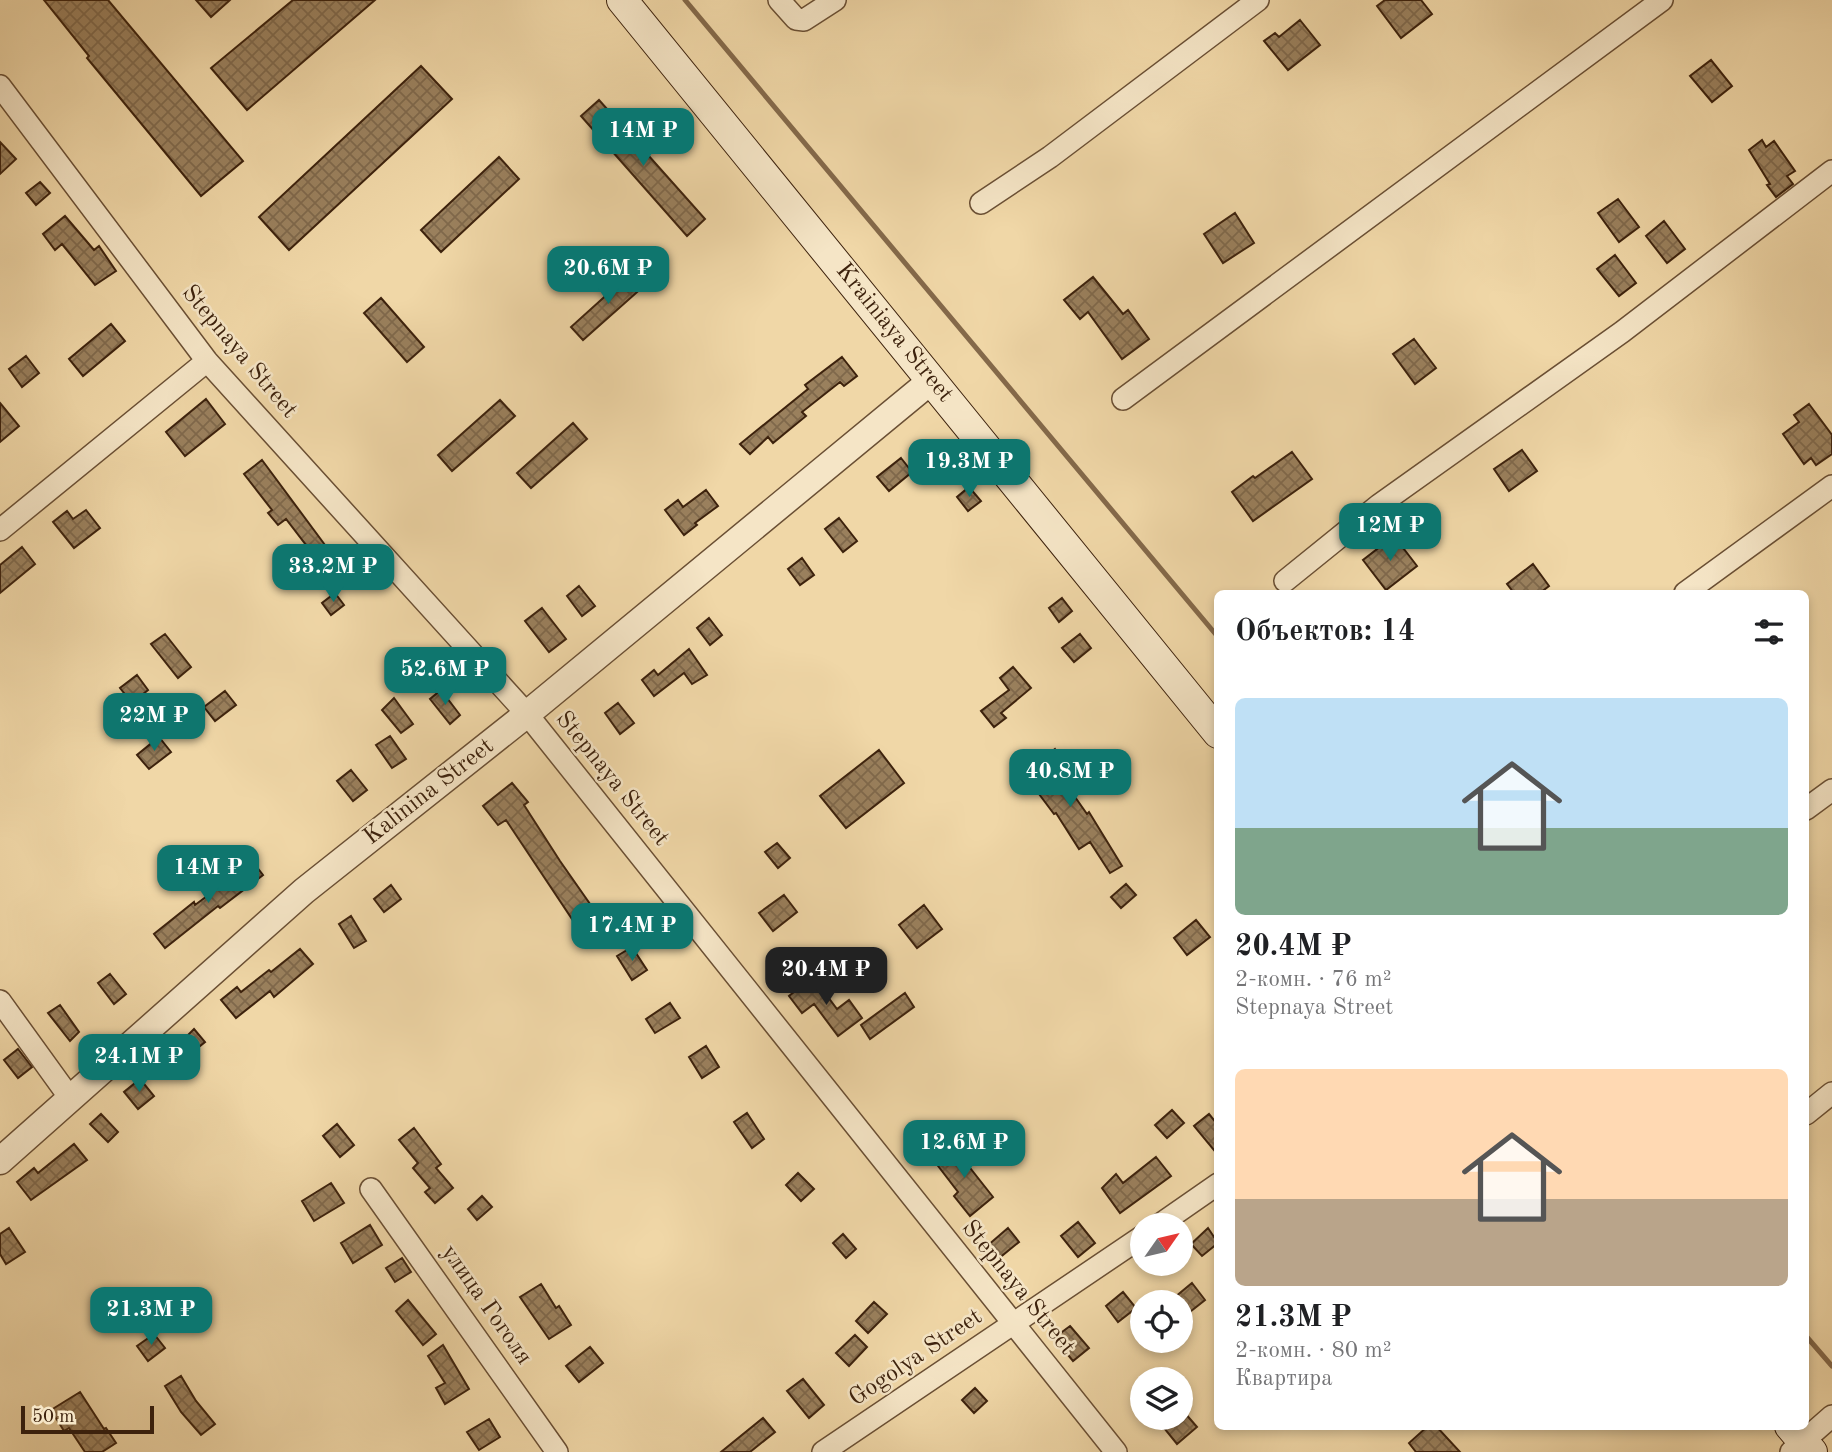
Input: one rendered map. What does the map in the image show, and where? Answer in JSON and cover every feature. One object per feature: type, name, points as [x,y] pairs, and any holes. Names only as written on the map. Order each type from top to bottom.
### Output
[{"type":"main road","name":"Krainiaya Street","points":[[622,0],[1214,728]]},
{"type":"street","points":[[779,0],[796,19],[804,20],[835,0]]},
{"type":"street","points":[[981,203],[1050,158],[1258,0]]},
{"type":"street","points":[[1123,399],[1662,0]]},
{"type":"street","name":"Stepnaya Street","points":[[0,86],[206,360],[527,714],[1116,1452]]},
{"type":"street","points":[[1285,581],[1379,505],[1622,331],[1832,171]]},
{"type":"street","points":[[0,530],[206,360]]},
{"type":"street","name":"Kalinina Street","points":[[0,1161],[304,891],[527,714],[932,380]]},
{"type":"street","points":[[1689,590],[1832,486]]},
{"type":"street","points":[[1809,807],[1832,790]]},
{"type":"street","points":[[0,1001],[70,1098]]},
{"type":"street","points":[[1809,1112],[1832,1093]]},
{"type":"street","points":[[1176,1213],[1214,1187]]},
{"type":"street","name":"улица Гоголя","points":[[371,1189],[557,1452]]},
{"type":"street","name":"Gogolya Street","points":[[823,1452],[1130,1245]]},
{"type":"street","points":[[1799,1443],[1832,1416]]},
{"type":"building","points":[[44,0],[108,0],[243,161],[201,196],[87,58],[89,56]]},
{"type":"building","points":[[196,0],[230,0],[211,17]]},
{"type":"building","points":[[293,0],[375,0],[247,110],[211,68]]},
{"type":"building","points":[[1385,0],[1421,0],[1432,14],[1401,38],[1377,6]]},
{"type":"building","points":[[1300,20],[1320,45],[1288,70],[1264,41],[1275,33],[1279,37]]},
{"type":"building","points":[[1711,60],[1732,86],[1712,102],[1690,76]]},
{"type":"building","points":[[421,66],[452,99],[289,250],[259,217]]},
{"type":"building","points":[[599,100],[705,219],[687,236],[581,116]]},
{"type":"building","points":[[1762,140],[1766,147],[1774,141],[1795,171],[1787,176],[1793,184],[1776,197],[1749,150]]},
{"type":"building","points":[[0,142],[16,159],[0,174]]},
{"type":"building","points":[[499,157],[519,179],[441,252],[421,230]]},
{"type":"building","points":[[40,182],[50,193],[36,205],[26,193]]},
{"type":"building","points":[[1618,199],[1639,227],[1619,242],[1598,213]]},
{"type":"building","points":[[1235,213],[1254,243],[1223,263],[1204,234]]},
{"type":"building","points":[[65,216],[94,250],[99,246],[116,271],[95,285],[62,244],[55,250],[43,234]]},
{"type":"building","points":[[1664,221],[1685,249],[1667,263],[1646,236]]},
{"type":"building","points":[[1615,255],[1636,283],[1619,296],[1597,269]]},
{"type":"building","points":[[632,272],[644,286],[583,340],[571,327]]},
{"type":"building","points":[[1093,277],[1123,314],[1128,310],[1149,339],[1122,359],[1088,312],[1080,319],[1064,300]]},
{"type":"building","points":[[381,298],[424,347],[407,362],[364,313]]},
{"type":"building","points":[[111,324],[125,341],[83,376],[69,359]]},
{"type":"building","points":[[1414,339],[1436,368],[1415,384],[1393,354]]},
{"type":"building","points":[[26,356],[39,373],[22,387],[9,369]]},
{"type":"building","points":[[842,357],[857,376],[844,386],[840,382],[802,412],[806,416],[773,443],[768,437],[750,454],[740,444],[808,389],[805,385]]},
{"type":"building","points":[[206,399],[225,424],[185,456],[166,432]]},
{"type":"building","points":[[500,400],[515,416],[452,471],[438,455]]},
{"type":"building","points":[[0,403],[19,426],[0,442]]},
{"type":"building","points":[[1809,404],[1832,435],[1832,454],[1816,465],[1811,458],[1804,464],[1783,434],[1799,422],[1794,415]]},
{"type":"building","points":[[573,423],[587,439],[531,488],[517,473]]},
{"type":"building","points":[[1522,450],[1537,471],[1509,491],[1494,469]]},
{"type":"building","points":[[1292,452],[1312,479],[1253,521],[1232,492]]},
{"type":"building","points":[[933,454],[944,468],[931,478],[920,464]]},
{"type":"building","points":[[901,458],[912,472],[889,491],[877,477]]},
{"type":"building","points":[[262,460],[325,545],[313,554],[286,519],[278,525],[268,513],[272,510],[244,474]]},
{"type":"building","points":[[969,487],[981,501],[968,511],[957,497]]},
{"type":"building","points":[[706,490],[718,506],[684,535],[665,510],[678,500],[683,507]]},
{"type":"building","points":[[86,510],[100,528],[74,548],[53,522],[67,511],[73,519]]},
{"type":"building","points":[[839,518],[857,541],[843,552],[825,529]]},
{"type":"building","points":[[1394,536],[1417,566],[1386,590],[1363,560]]},
{"type":"building","points":[[22,547],[35,564],[0,593],[0,565]]},
{"type":"building","points":[[802,558],[814,575],[800,585],[788,569]]},
{"type":"building","points":[[1533,564],[1549,586],[1544,590],[1512,590],[1507,584]]},
{"type":"building","points":[[579,586],[595,606],[582,616],[567,596]]},
{"type":"building","points":[[335,593],[344,605],[331,615],[322,603]]},
{"type":"building","points":[[1062,598],[1072,611],[1059,622],[1049,608]]},
{"type":"building","points":[[542,608],[566,639],[549,652],[525,621]]},
{"type":"building","points":[[709,618],[722,635],[710,645],[697,628]]},
{"type":"building","points":[[165,634],[191,667],[178,678],[151,644]]},
{"type":"building","points":[[1080,634],[1091,648],[1074,662],[1062,648]]},
{"type":"building","points":[[689,649],[707,675],[692,684],[684,673],[654,696],[642,680],[654,670],[658,675]]},
{"type":"building","points":[[1013,667],[1031,688],[1001,713],[1006,718],[994,727],[981,711],[1009,690],[1000,678]]},
{"type":"building","points":[[137,675],[148,690],[132,703],[120,688]]},
{"type":"building","points":[[441,690],[460,715],[450,724],[430,699]]},
{"type":"building","points":[[225,691],[236,705],[215,721],[204,707]]},
{"type":"building","points":[[394,698],[413,724],[401,733],[382,710]]},
{"type":"building","points":[[618,703],[634,723],[620,734],[605,713]]},
{"type":"building","points":[[390,736],[406,759],[392,768],[376,745]]},
{"type":"building","points":[[159,737],[171,752],[149,769],[137,755]]},
{"type":"building","points":[[1055,749],[1063,760],[1054,767],[1087,814],[1089,812],[1122,866],[1110,873],[1090,842],[1079,849],[1056,813],[1054,814],[1024,774]]},
{"type":"building","points":[[879,750],[904,783],[846,828],[820,796]]},
{"type":"building","points":[[351,770],[367,790],[353,801],[337,781]]},
{"type":"building","points":[[512,783],[528,802],[524,805],[604,924],[584,937],[506,820],[498,825],[483,806]]},
{"type":"building","points":[[777,843],[790,858],[778,868],[765,852]]},
{"type":"building","points":[[253,862],[263,875],[165,948],[154,934],[194,902],[195,905]]},
{"type":"building","points":[[1126,884],[1136,895],[1121,908],[1111,897]]},
{"type":"building","points":[[391,885],[401,899],[384,912],[374,899]]},
{"type":"building","points":[[784,895],[797,912],[773,931],[759,913]]},
{"type":"building","points":[[924,905],[942,929],[917,948],[899,925]]},
{"type":"building","points":[[351,916],[366,941],[354,948],[339,924]]},
{"type":"building","points":[[1196,920],[1210,937],[1187,955],[1174,938]]},
{"type":"building","points":[[632,947],[647,970],[632,980],[617,956]]},
{"type":"building","points":[[300,949],[313,964],[274,997],[270,991],[236,1018],[221,1000],[237,987],[241,992]]},
{"type":"building","points":[[110,974],[126,994],[114,1004],[98,983]]},
{"type":"building","points":[[813,977],[837,1009],[849,1000],[862,1018],[838,1036],[814,1004],[802,1013],[789,996]]},
{"type":"building","points":[[905,993],[914,1007],[870,1039],[861,1025]]},
{"type":"building","points":[[670,1003],[680,1018],[655,1033],[646,1019]]},
{"type":"building","points":[[60,1005],[79,1032],[70,1041],[48,1013]]},
{"type":"building","points":[[194,1029],[205,1042],[180,1062],[172,1051]]},
{"type":"building","points":[[706,1046],[719,1067],[702,1078],[689,1057]]},
{"type":"building","points":[[18,1049],[32,1067],[18,1078],[4,1060]]},
{"type":"building","points":[[140,1079],[154,1096],[138,1109],[124,1092]]},
{"type":"building","points":[[1172,1110],[1184,1123],[1167,1138],[1155,1125]]},
{"type":"building","points":[[747,1113],[764,1139],[752,1148],[734,1122]]},
{"type":"building","points":[[101,1114],[118,1132],[108,1142],[90,1124]]},
{"type":"building","points":[[1209,1114],[1214,1120],[1214,1150],[1194,1126]]},
{"type":"building","points":[[337,1124],[354,1145],[340,1157],[323,1136]]},
{"type":"building","points":[[414,1128],[441,1164],[436,1168],[453,1188],[435,1203],[425,1192],[430,1188],[413,1168],[418,1163],[399,1140]]},
{"type":"building","points":[[924,1132],[933,1143],[917,1157],[907,1146]]},
{"type":"building","points":[[959,1143],[972,1161],[967,1164],[993,1197],[970,1216],[954,1196],[958,1192],[935,1162]]},
{"type":"building","points":[[74,1144],[87,1160],[31,1200],[17,1182],[34,1168],[38,1173]]},
{"type":"building","points":[[1156,1157],[1171,1176],[1120,1213],[1102,1188],[1116,1174],[1123,1183]]},
{"type":"building","points":[[798,1173],[814,1189],[801,1201],[786,1185]]},
{"type":"building","points":[[331,1183],[344,1203],[314,1221],[302,1201]]},
{"type":"building","points":[[482,1196],[492,1207],[477,1220],[468,1209]]},
{"type":"building","points":[[1078,1222],[1095,1243],[1078,1257],[1061,1236]]},
{"type":"building","points":[[370,1225],[382,1245],[353,1263],[341,1243]]},
{"type":"building","points":[[9,1228],[25,1252],[6,1264],[0,1254],[0,1234]]},
{"type":"building","points":[[1008,1228],[1019,1242],[998,1259],[987,1246]]},
{"type":"building","points":[[1208,1228],[1214,1237],[1214,1246],[1202,1256],[1194,1247],[1194,1241]]},
{"type":"building","points":[[843,1234],[856,1249],[846,1258],[833,1243]]},
{"type":"building","points":[[402,1258],[411,1272],[395,1282],[386,1268]]},
{"type":"building","points":[[1192,1283],[1205,1300],[1193,1310],[1193,1290],[1184,1290]]},
{"type":"building","points":[[541,1284],[571,1325],[549,1339],[520,1297]]},
{"type":"building","points":[[1123,1292],[1130,1301],[1130,1313],[1118,1322],[1106,1306]]},
{"type":"building","points":[[408,1300],[436,1334],[423,1345],[396,1311]]},
{"type":"building","points":[[874,1302],[887,1314],[868,1333],[856,1321]]},
{"type":"building","points":[[1070,1326],[1089,1348],[1073,1361],[1054,1338]]},
{"type":"building","points":[[154,1334],[165,1348],[148,1361],[137,1346]]},
{"type":"building","points":[[855,1335],[867,1347],[849,1366],[836,1353]]},
{"type":"building","points":[[443,1345],[469,1389],[445,1404],[436,1388],[445,1383],[428,1356]]},
{"type":"building","points":[[590,1347],[603,1363],[579,1382],[566,1366]]},
{"type":"building","points":[[181,1376],[196,1401],[215,1424],[201,1435],[181,1412],[165,1386]]},
{"type":"building","points":[[803,1379],[824,1405],[809,1418],[787,1391]]},
{"type":"building","points":[[975,1388],[987,1401],[974,1413],[962,1400]]},
{"type":"building","points":[[80,1392],[116,1443],[102,1452],[85,1452],[69,1428],[64,1431],[51,1410]]},
{"type":"building","points":[[763,1418],[775,1432],[750,1452],[721,1452]]},
{"type":"building","points":[[489,1419],[500,1437],[479,1450],[467,1432]]},
{"type":"building","points":[[1193,1422],[1197,1427],[1177,1444],[1166,1430],[1193,1430]]},
{"type":"building","points":[[1424,1430],[1440,1430],[1460,1452],[1416,1452],[1409,1443]]},
{"type":"waterway","points":[[685,0],[1214,632]]},
{"type":"waterway","points":[[1809,1339],[1832,1366]]}]
